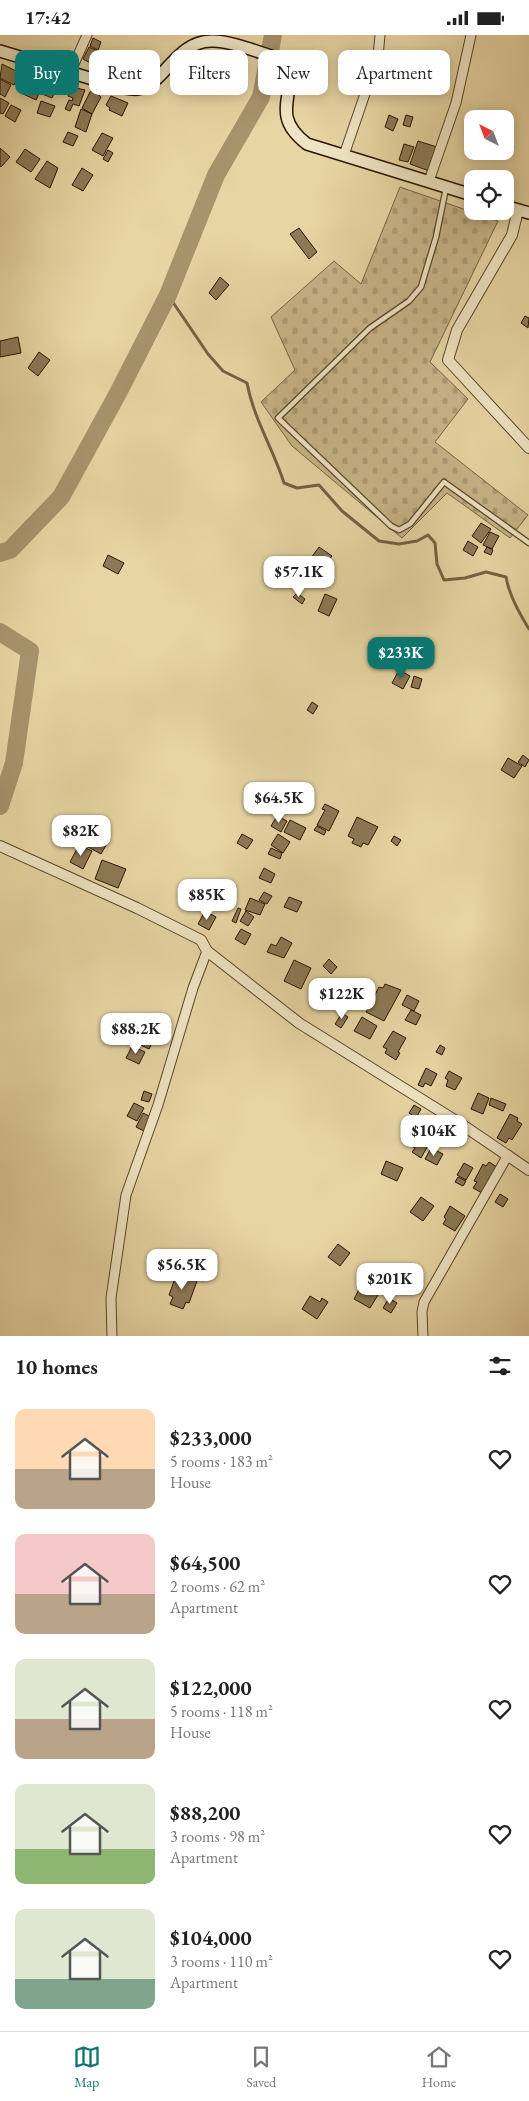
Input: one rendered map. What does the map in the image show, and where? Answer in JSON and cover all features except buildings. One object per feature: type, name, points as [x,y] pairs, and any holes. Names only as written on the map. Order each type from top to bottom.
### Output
[{"type":"main road","points":[[79,76],[119,87],[139,89],[153,80],[177,55],[194,45],[211,41],[286,61],[292,72],[286,117],[294,134],[307,144],[464,193]]},
{"type":"main road","points":[[0,51],[15,56]]},
{"type":"street","points":[[79,53],[87,35]]},
{"type":"street","points":[[344,155],[378,56],[380,35]]},
{"type":"street","points":[[429,181],[456,103],[470,35]]},
{"type":"street","points":[[524,211],[457,330],[448,360],[529,448]]},
{"type":"street","points":[[0,846],[201,940],[207,951],[299,1023],[529,1170]]},
{"type":"street","points":[[112,1336],[111,1298],[126,1195],[158,1105],[193,988],[207,951]]},
{"type":"street","points":[[423,1336],[422,1312],[424,1302],[508,1155]]},
{"type":"lane","points":[[446,187],[436,237],[421,287],[409,301],[370,328],[278,418],[391,526],[399,529],[410,524],[444,482],[529,543]]},
{"type":"green space","points":[[400,187],[464,209],[464,220],[498,221],[430,362],[468,399],[435,442],[528,515],[510,538],[447,493],[402,538],[292,446],[261,402],[295,370],[271,317],[334,261],[361,284]]},
{"type":"waterway","points":[[0,553],[10,550],[61,497],[117,395],[168,295],[216,175],[261,97],[273,35]]},
{"type":"waterway","points":[[168,295],[208,354],[223,371],[247,383],[254,409],[284,483],[297,488],[319,485],[342,511],[379,541],[399,544],[417,541],[428,535],[435,543],[437,564],[444,580],[465,578],[486,572],[506,577],[515,604],[529,629]]},
{"type":"waterway","points":[[0,632],[30,651],[14,763],[0,806]]}]
